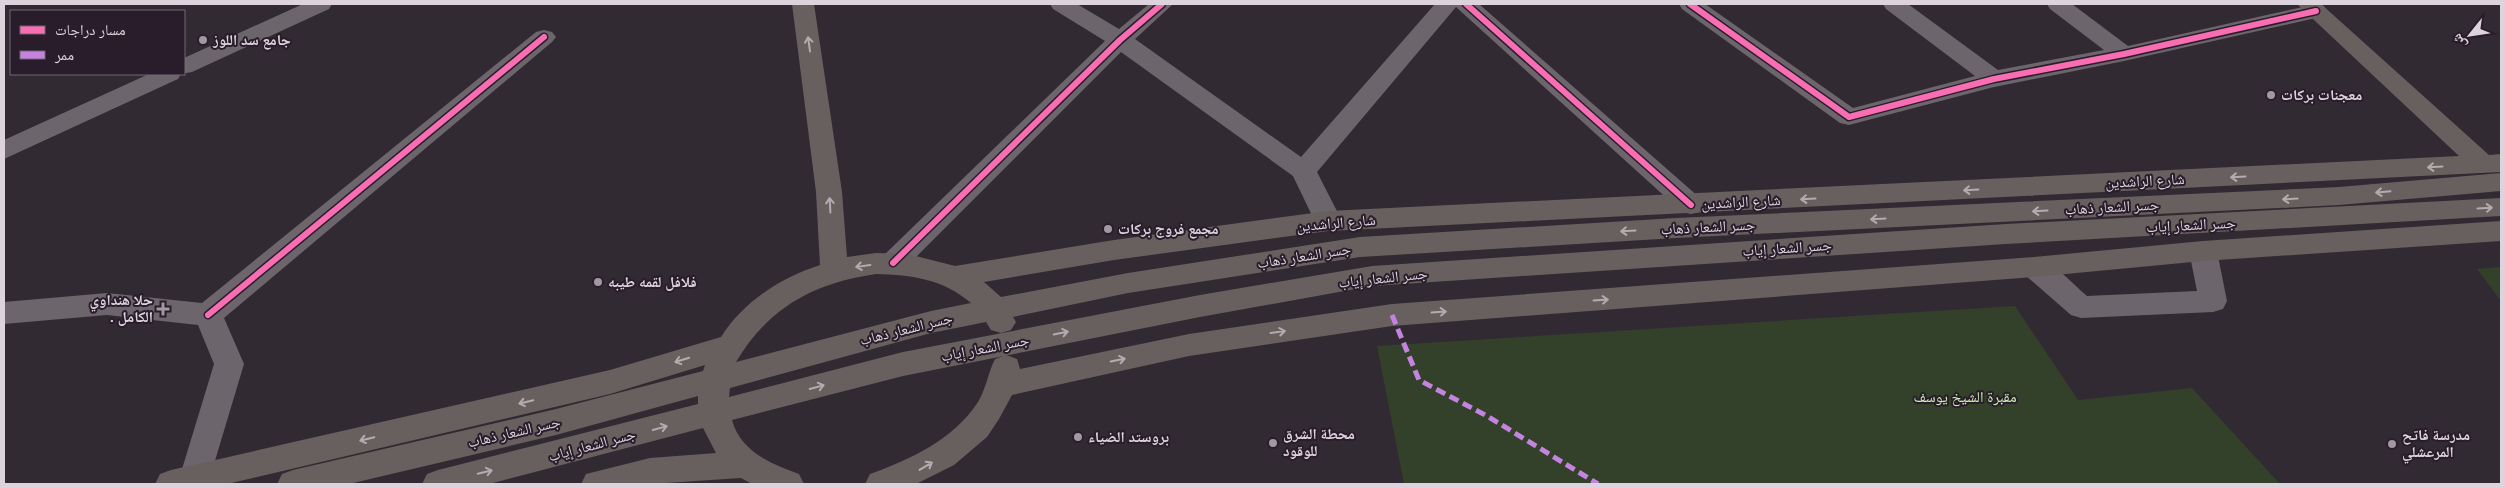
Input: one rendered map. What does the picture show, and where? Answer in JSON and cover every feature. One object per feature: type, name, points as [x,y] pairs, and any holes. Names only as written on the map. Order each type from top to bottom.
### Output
[{"type":"main road","points":[[803,4],[829,192],[834,271]]},
{"type":"main road","points":[[2312,7],[2495,170]]},
{"type":"main road","points":[[2344,206],[2495,170]]},
{"type":"main road","name":"شارع الراشدين","points":[[953,277],[1114,250],[1328,222],[2495,170]]},
{"type":"main road","points":[[2344,206],[2501,207]]},
{"type":"main road","name":"جسر الشعار ذهاب","points":[[293,484],[556,422],[930,322],[1128,283],[1360,247],[1676,228],[2344,206]]},
{"type":"main road","name":"جسر الشعار إياب","points":[[438,484],[903,364],[1200,306],[1372,276],[2006,234],[2344,206]]},
{"type":"main road","points":[[1002,385],[1189,345],[1392,316],[2034,267],[2203,251],[2501,231]]},
{"type":"main road","points":[[788,484],[772,480],[745,464],[727,445],[715,422],[713,396],[716,379],[729,346],[748,321],[773,300],[802,283],[834,271],[863,265],[893,263],[925,267],[953,277],[973,288],[989,303],[1000,321],[1006,341],[1007,363],[1002,385],[985,418],[957,447],[919,471],[881,484]]},
{"type":"main road","points":[[183,482],[610,382],[729,346]]},
{"type":"main road","points":[[597,484],[650,472],[745,464]]},
{"type":"street","points":[[185,67],[321,4]]},
{"type":"street","points":[[1061,4],[1120,40],[1303,171],[1328,222]]},
{"type":"street","points":[[893,263],[1120,40],[1162,4]]},
{"type":"street","points":[[1303,171],[1447,4]]},
{"type":"street","points":[[1466,4],[1691,205]]},
{"type":"street","points":[[1690,4],[1849,117],[1994,79],[2124,54],[2312,7]]},
{"type":"street","points":[[1894,4],[1994,79]]},
{"type":"street","points":[[2058,4],[2124,54]]},
{"type":"street","points":[[4,313],[107,304],[208,315],[544,37]]},
{"type":"street","points":[[4,150],[167,75]]},
{"type":"street","points":[[2034,267],[2081,308],[2213,301],[2203,251]]},
{"type":"street","points":[[183,482],[229,364],[208,315]]},
{"type":"green space","points":[[2501,267],[2501,301],[2477,269]]},
{"type":"green space","name":"مقبرة الشيخ يوسف","points":[[2015,306],[2078,400],[2192,388],[2280,484],[1404,484],[1377,346]]},
{"type":"marked path","points":[[1392,315],[1419,380],[1487,416],[1598,484]]},
{"type":"cycle path","points":[[893,263],[1120,40],[1162,4]]},
{"type":"cycle path","points":[[1466,4],[1691,205]]},
{"type":"cycle path","points":[[1690,4],[1849,117],[1994,79],[2124,54],[2316,11]]},
{"type":"cycle path","points":[[208,315],[544,37]]},
{"type":"place","name":"جامع سد اللوز","points":[[203,40]]},
{"type":"place","name":"معجنات بركات","points":[[2271,95]]},
{"type":"place","name":"مجمع فروج بركات","points":[[1108,229]]},
{"type":"place","name":"فلافل لقمه طيبه","points":[[598,282]]},
{"type":"place","name":"حلا هنداوي . الكامل","points":[[163,309]]},
{"type":"place","name":"بروستد الضياء","points":[[1078,437]]},
{"type":"place","name":"محطة الشرق للوقود","points":[[1273,443]]},
{"type":"place","name":"مدرسة فاتح المرعشلي","points":[[2392,444]]}]
